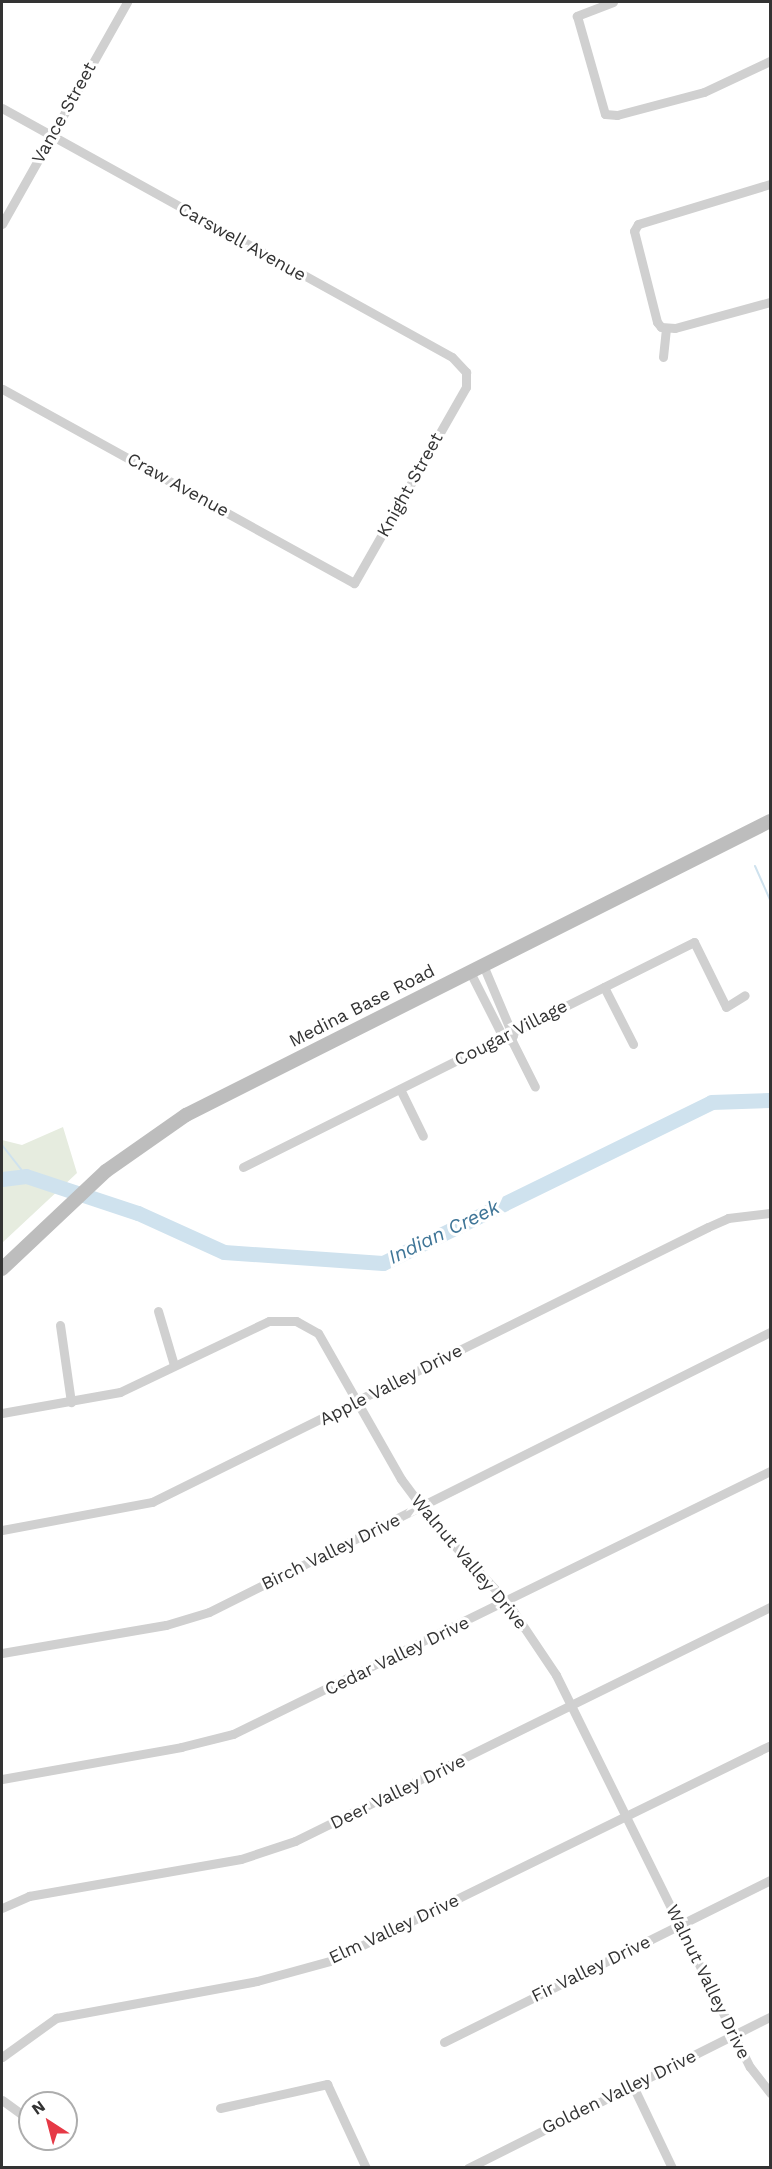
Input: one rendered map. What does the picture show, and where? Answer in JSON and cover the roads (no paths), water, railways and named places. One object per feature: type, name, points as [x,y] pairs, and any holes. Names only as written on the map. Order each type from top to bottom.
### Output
[{"type":"street","name":"Vance Street","points":[[2,224],[127,2]]},
{"type":"street","points":[[613,2],[577,16],[600,108],[607,115],[704,92],[771,61]]},
{"type":"street","name":"Carswell Avenue","points":[[2,108],[452,357],[466,372],[466,387]]},
{"type":"street","points":[[666,329],[657,322],[634,237],[638,224],[771,184]]},
{"type":"street","points":[[666,329],[771,303]]},
{"type":"street","points":[[663,357],[666,329]]},
{"type":"street","name":"Knight Street","points":[[354,583],[466,387]]},
{"type":"street","name":"Craw Avenue","points":[[2,389],[354,583]]},
{"type":"street","name":"Medina Base Road","points":[[2,1269],[93,1183],[131,1151],[186,1115],[771,821]]},
{"type":"street","name":"Cougar Village","points":[[243,1167],[510,1037],[694,942],[726,1007],[745,995]]},
{"type":"street","points":[[483,965],[510,1037]]},
{"type":"street","points":[[470,972],[510,1037],[535,1087]]},
{"type":"street","points":[[604,987],[633,1044]]},
{"type":"street","points":[[400,1089],[423,1136]]},
{"type":"street","name":"Apple Valley Drive","points":[[2,1530],[152,1502],[708,1227],[728,1218],[771,1213]]},
{"type":"street","points":[[158,1311],[174,1365]]},
{"type":"street","name":"Walnut Valley Drive","points":[[2,1413],[120,1392],[253,1327],[283,1319],[296,1321],[318,1333],[381,1449],[422,1507],[507,1602],[542,1652],[572,1706],[750,2067],[771,2092]]},
{"type":"street","points":[[60,1325],[71,1402]]},
{"type":"street","name":"Birch Valley Drive","points":[[2,1653],[166,1625],[209,1612],[771,1332]]},
{"type":"street","name":"Cedar Valley Drive","points":[[2,1779],[181,1747],[233,1734],[771,1471]]},
{"type":"street","name":"Deer Valley Drive","points":[[2,1908],[29,1896],[241,1859],[295,1841],[771,1607]]},
{"type":"street","name":"Elm Valley Drive","points":[[2,2057],[56,2018],[257,1982],[330,1961],[771,1745]]},
{"type":"street","name":"Fir Valley Drive","points":[[444,2042],[771,1880]]},
{"type":"street","name":"Golden Valley Drive","points":[[468,2168],[632,2084],[771,2017]]},
{"type":"street","points":[[220,2108],[327,2084],[366,2168]]},
{"type":"street","points":[[632,2084],[672,2168]]},
{"type":"street","points":[[2,2100],[18,2111]]},
{"type":"waterway","points":[[755,866],[770,900]]},
{"type":"waterway","name":"Indian Creek","points":[[2,1179],[26,1176],[138,1213],[224,1252],[383,1263],[711,1102],[770,1100]]},
{"type":"waterway","points":[[2,1145],[26,1176]]}]
